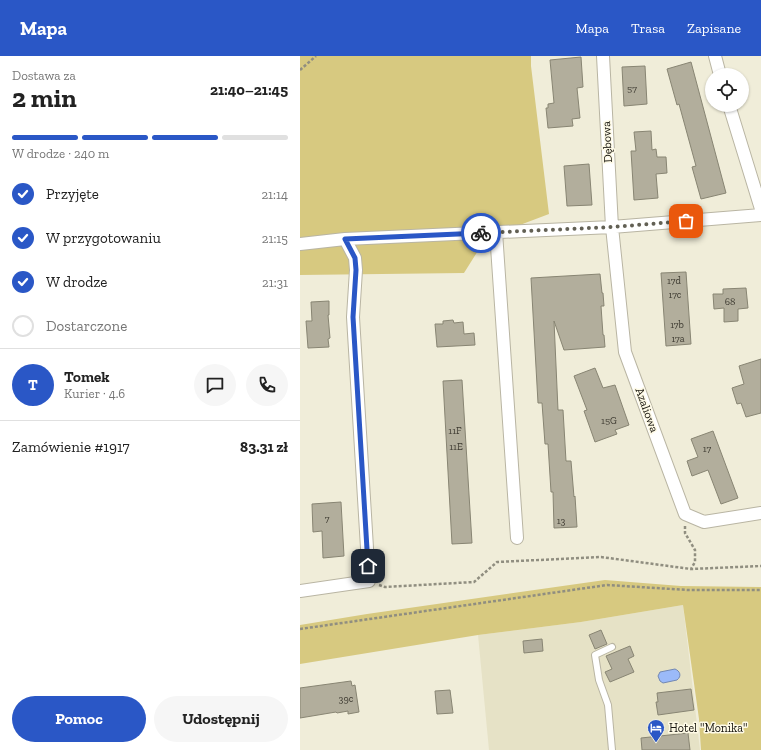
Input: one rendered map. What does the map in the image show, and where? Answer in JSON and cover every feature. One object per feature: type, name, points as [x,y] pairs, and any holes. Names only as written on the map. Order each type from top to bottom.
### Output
[{"type":"street","name":"Dębowa","points":[[603,56],[612,227]]},
{"type":"street","points":[[715,56],[718,68]]},
{"type":"street","points":[[731,112],[761,209]]},
{"type":"street","points":[[300,244],[345,239],[612,227],[761,215]]},
{"type":"street","name":"Azaliowa","points":[[612,227],[625,352],[686,514]]},
{"type":"street","points":[[496,232],[517,538]]},
{"type":"street","points":[[300,591],[369,582],[353,317],[356,270],[355,258],[345,239]]},
{"type":"street","points":[[686,514],[704,522],[761,513]]},
{"type":"lane","points":[[612,647],[595,655],[599,680],[608,705],[612,750]]},
{"type":"path","points":[[300,70],[316,56]]},
{"type":"path","points":[[686,514],[685,533],[695,550],[695,562],[691,569]]},
{"type":"path","points":[[369,582],[385,587],[474,582],[497,562],[601,557],[691,569],[761,566]]},
{"type":"path","points":[[300,629],[607,585],[688,590],[761,590]]},
{"type":"shaded area","points":[[300,56],[531,56],[549,214],[486,238],[464,273],[300,275]]},
{"type":"shaded area","points":[[605,580],[681,586],[761,587],[761,750],[701,750],[699,719],[683,605],[581,622],[478,635],[300,664],[300,625]]},
{"type":"shaded area","points":[[683,605],[700,750],[489,750],[478,635],[581,622]]},
{"type":"water","points":[[675,669],[680,674],[680,677],[677,680],[663,683],[660,681],[658,676],[660,672]]},
{"type":"building","points":[[581,57],[583,87],[577,88],[580,118],[572,119],[573,126],[548,128],[546,108],[548,108],[548,104],[554,103],[550,60]]},
{"type":"building","points":[[691,62],[726,193],[701,199],[692,167],[696,166],[679,104],[677,105],[667,69]]},
{"type":"building","points":[[645,66],[647,104],[624,106],[622,67]]},
{"type":"building","points":[[651,131],[652,150],[656,149],[657,157],[666,157],[667,173],[656,174],[658,198],[634,200],[631,151],[636,151],[634,132]]},
{"type":"building","points":[[589,164],[592,205],[567,206],[564,166]]},
{"type":"building","points":[[686,272],[691,344],[666,346],[661,273]]},
{"type":"building","points":[[600,274],[604,306],[601,306],[605,347],[564,350],[554,321],[558,410],[563,410],[566,461],[571,461],[577,527],[554,528],[553,492],[551,492],[548,444],[545,444],[542,403],[538,403],[531,278]]},
{"type":"building","points":[[746,288],[748,308],[738,309],[738,321],[724,322],[724,308],[714,309],[713,294],[723,294],[723,289]]},
{"type":"building","points":[[329,301],[329,347],[308,348],[306,321],[312,321],[311,302]]},
{"type":"building","points":[[453,320],[454,323],[463,322],[464,334],[474,333],[475,345],[437,347],[435,324],[443,324],[443,321]]},
{"type":"building","points":[[761,359],[761,413],[746,417],[741,403],[737,404],[732,388],[744,384],[739,366]]},
{"type":"building","points":[[595,368],[603,388],[615,385],[629,425],[615,430],[617,434],[595,442],[584,411],[587,410],[574,376]]},
{"type":"building","points":[[462,380],[472,543],[452,544],[443,381]]},
{"type":"building","points":[[713,431],[738,498],[721,504],[708,470],[692,476],[687,461],[698,457],[691,439]]},
{"type":"building","points":[[341,502],[344,556],[323,558],[322,531],[313,532],[312,504]]},
{"type":"building","points":[[601,630],[607,644],[595,649],[589,635]]},
{"type":"building","points":[[542,639],[543,651],[524,653],[523,641]]},
{"type":"building","points":[[630,646],[634,656],[628,659],[634,672],[610,682],[605,672],[612,669],[606,656]]},
{"type":"building","points":[[351,681],[352,686],[355,685],[359,712],[348,714],[348,711],[336,712],[300,718],[300,688]]},
{"type":"building","points":[[691,689],[694,710],[658,715],[656,702],[658,702],[657,693]]},
{"type":"building","points":[[450,690],[453,713],[437,714],[435,691]]},
{"type":"building","points":[[688,733],[690,750],[642,750],[641,738]]},
{"type":"way so far","points":[[481,233],[612,227],[686,221]]},
{"type":"place","name":"Hotel \"Monika\"","points":[[656,743]]},
{"type":"route","points":[[368,566],[353,317],[356,270],[355,258],[345,239],[481,233]]}]
